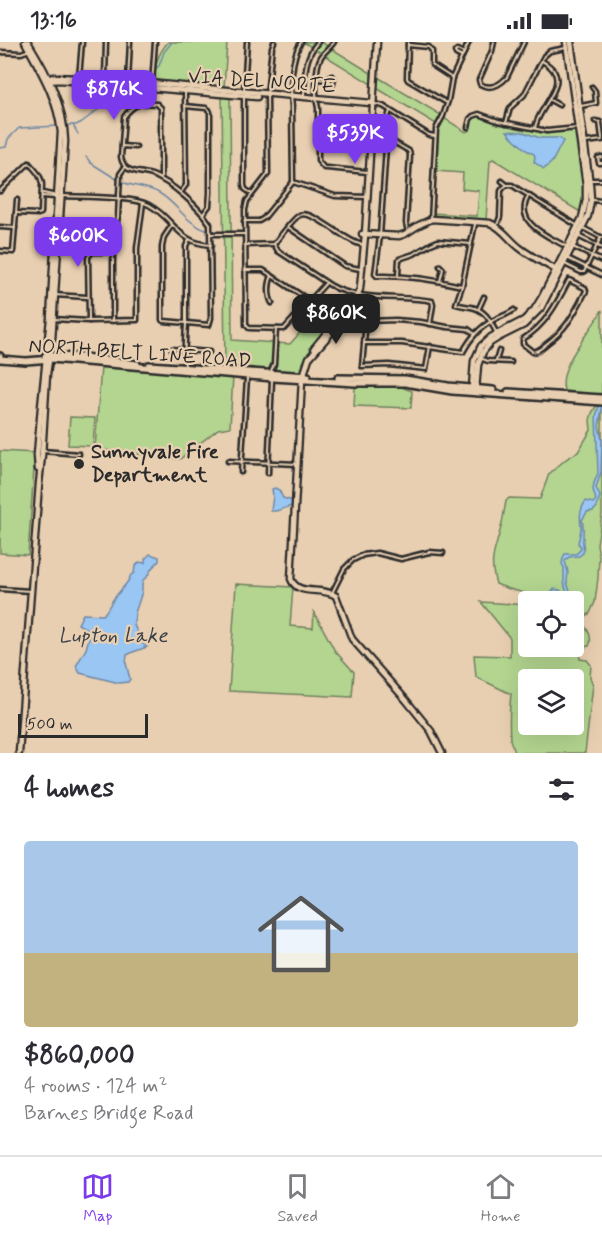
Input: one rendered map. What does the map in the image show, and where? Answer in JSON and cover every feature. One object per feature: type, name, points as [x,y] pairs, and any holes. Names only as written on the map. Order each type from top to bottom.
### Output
[{"type":"main road","name":"NORTH BELT LINE ROAD","points":[[0,357],[26,361],[47,357],[82,359],[248,374],[405,381],[439,389],[475,389],[602,401]]},
{"type":"street","points":[[19,753],[42,421],[52,319],[63,132],[58,107],[48,80],[26,42]]},
{"type":"street","points":[[79,79],[82,42]]},
{"type":"street","points":[[104,81],[106,42]]},
{"type":"street","points":[[130,42],[130,84]]},
{"type":"street","points":[[150,103],[155,42]]},
{"type":"street","points":[[247,42],[244,94],[244,185],[245,189],[252,194]]},
{"type":"street","points":[[274,42],[267,96],[268,174],[245,205],[245,323],[248,327],[284,329],[326,283]]},
{"type":"street","points":[[244,221],[259,221],[264,218],[292,182],[291,98],[295,54],[301,42]]},
{"type":"street","points":[[304,98],[307,60],[318,42]]},
{"type":"street","points":[[334,42],[319,60],[316,100],[318,161],[324,168],[368,172]]},
{"type":"street","points":[[431,220],[436,129],[443,116],[452,78],[469,42]]},
{"type":"street","points":[[494,42],[480,78],[479,83],[482,86],[489,87],[503,81],[524,42]]},
{"type":"street","points":[[447,103],[408,80],[406,75],[408,44],[429,47],[432,51],[432,66],[452,78]]},
{"type":"street","points":[[376,45],[364,234],[357,293],[346,313],[309,354],[303,366],[291,579],[293,585],[300,589],[332,593],[336,596],[352,639],[431,731],[442,753]]},
{"type":"street","points":[[475,389],[474,364],[484,342],[523,323],[537,313],[580,227],[586,220],[587,180],[569,45],[550,51],[544,56],[524,95],[510,108],[506,123]]},
{"type":"street","points":[[0,52],[21,53],[31,50]]},
{"type":"street","points":[[535,128],[538,116],[550,100],[556,86],[556,77],[552,68],[542,61]]},
{"type":"street","name":"VIA DEL NORTE","points":[[48,80],[79,79],[381,105],[429,135],[435,136]]},
{"type":"street","points":[[317,79],[330,80]]},
{"type":"street","name":"VIA DEL NORTE","points":[[152,86],[185,91],[244,94]]},
{"type":"street","points":[[577,106],[596,103],[595,91],[592,87]]},
{"type":"street","points":[[181,193],[186,185],[185,91]]},
{"type":"street","name":"VIA DEL NORTE","points":[[291,98],[316,100]]},
{"type":"street","points":[[550,100],[559,105]]},
{"type":"street","points":[[161,178],[161,108],[158,104],[141,103],[126,114],[124,119],[122,161],[130,171],[161,178],[181,193],[210,224],[211,318],[209,325],[164,321],[161,316],[162,247],[166,233],[172,225]]},
{"type":"street","points":[[185,106],[206,108],[210,112],[210,193],[209,206],[203,214]]},
{"type":"street","points":[[390,111],[376,275],[398,275],[462,286]]},
{"type":"street","points":[[468,127],[470,119],[479,114],[506,123],[555,131],[580,128]]},
{"type":"street","points":[[582,143],[602,139],[600,122],[595,121]]},
{"type":"street","points":[[386,139],[409,151],[410,155],[406,223],[408,232]]},
{"type":"street","points":[[318,143],[369,147]]},
{"type":"street","points":[[122,146],[136,147]]},
{"type":"street","points":[[602,157],[598,158],[599,163],[602,163]]},
{"type":"street","points":[[0,191],[29,163],[36,171],[41,180],[40,214],[16,213]]},
{"type":"street","points":[[113,321],[112,252],[120,174],[125,167]]},
{"type":"street","points":[[587,180],[602,180]]},
{"type":"street","points":[[502,181],[506,186]]},
{"type":"street","points":[[292,182],[335,196],[366,196]]},
{"type":"street","points":[[496,225],[500,217],[501,191],[506,186],[512,185],[580,227],[602,237],[584,272],[562,263]]},
{"type":"street","points":[[42,195],[143,203],[159,212],[189,240],[202,245],[211,245]]},
{"type":"street","points":[[529,195],[525,201],[524,215],[534,227],[570,248],[602,261]]},
{"type":"street","points":[[0,251],[13,252],[17,200]]},
{"type":"street","points":[[588,200],[602,201]]},
{"type":"street","points":[[52,319],[137,320],[137,248],[143,203]]},
{"type":"street","points":[[245,245],[274,244],[297,216],[305,214],[317,218],[355,243],[363,245]]},
{"type":"street","points":[[364,234],[399,236],[431,220],[490,223],[496,225],[517,246],[558,271]]},
{"type":"street","points":[[475,221],[462,286],[456,304],[478,309],[485,314],[497,336]]},
{"type":"street","points":[[0,227],[15,228]]},
{"type":"street","points":[[288,227],[345,266],[360,269]]},
{"type":"street","points":[[562,263],[578,236],[580,227]]},
{"type":"street","points":[[211,234],[244,234]]},
{"type":"street","points":[[578,236],[602,248]]},
{"type":"street","points":[[183,369],[186,324],[186,246],[189,240]]},
{"type":"street","points":[[398,275],[399,259],[438,241],[471,244]]},
{"type":"street","points":[[274,244],[279,251],[339,290],[376,297],[432,301],[430,324]]},
{"type":"street","points":[[89,321],[88,257],[92,252],[112,252]]},
{"type":"street","points":[[567,258],[602,275]]},
{"type":"street","points":[[440,266],[443,269],[440,281]]},
{"type":"street","points":[[245,270],[263,270],[310,301]]},
{"type":"street","points":[[272,276],[269,298],[272,303]]},
{"type":"street","points":[[569,280],[586,289],[571,320],[558,336],[534,352],[523,344],[523,339],[531,335],[547,319],[569,280]]},
{"type":"street","points":[[53,295],[88,297]]},
{"type":"street","points":[[478,309],[484,297]]},
{"type":"street","points":[[364,343],[402,343],[463,352],[475,334],[490,322],[514,310]]},
{"type":"street","points":[[430,346],[426,369],[389,365],[362,366],[366,321],[396,320],[430,324],[468,329],[475,334]]},
{"type":"street","points":[[523,323],[531,335]]},
{"type":"street","points":[[268,473],[276,329]]},
{"type":"street","points":[[475,389],[480,358],[497,336]]},
{"type":"street","points":[[172,349],[209,352]]},
{"type":"street","points":[[496,361],[499,351]]},
{"type":"street","points":[[480,358],[488,361],[511,362]]},
{"type":"street","points":[[241,472],[248,374]]},
{"type":"street","points":[[40,451],[79,454]]},
{"type":"street","points":[[228,461],[297,464]]},
{"type":"street","points":[[332,593],[344,568],[363,555],[374,553],[401,559],[429,552],[443,553]]},
{"type":"street","points":[[0,589],[31,591]]},
{"type":"green space","points":[[168,42],[227,42],[224,89],[154,81],[157,60]]},
{"type":"green space","points":[[303,42],[321,42],[371,73],[371,84]]},
{"type":"green space","points":[[376,76],[441,115],[436,124],[375,87]]},
{"type":"green space","points":[[222,96],[230,96],[232,340],[290,344],[328,301],[348,307],[307,356],[298,374],[225,368]]},
{"type":"green space","points":[[479,116],[547,134],[576,129],[585,195],[582,213],[493,159],[490,161],[486,220],[433,217],[433,213],[477,216],[479,191],[462,189],[463,173],[435,171],[438,131],[444,118],[466,132],[470,130],[469,124],[472,120]]},
{"type":"green space","points":[[602,310],[602,395],[564,391],[565,370]]},
{"type":"green space","points":[[101,366],[233,376],[230,427],[218,429],[180,459],[95,449]]},
{"type":"green space","points":[[395,385],[412,391],[411,408],[354,406],[355,386]]},
{"type":"green space","points":[[597,405],[602,408],[602,514],[597,544],[599,557],[595,602],[586,616],[584,615],[584,591],[518,592],[505,588],[496,584],[493,563],[506,501],[509,498],[540,499],[549,474],[578,452],[591,430],[592,413]]},
{"type":"green space","points":[[70,417],[95,418],[93,446],[68,445]]},
{"type":"green space","points":[[0,451],[35,453],[28,555],[0,553]]},
{"type":"green space","points":[[236,584],[293,587],[290,626],[313,628],[314,612],[335,651],[354,672],[352,697],[229,691]]},
{"type":"green space","points":[[481,602],[518,604],[518,657],[580,657],[591,665],[590,677],[593,685],[585,753],[515,753],[510,739],[511,694],[476,677],[474,655],[510,656],[510,638]]},
{"type":"green space","points":[[584,626],[590,637],[589,646],[584,647]]},
{"type":"water","points":[[507,131],[523,132],[540,138],[559,138],[563,141],[552,162],[544,169],[534,162],[534,154],[526,150]]},
{"type":"water","points":[[602,396],[599,426],[602,440],[601,472],[596,488],[600,496],[597,507],[587,512],[582,520],[583,553],[569,557],[565,561],[570,591],[566,591],[563,558],[565,554],[576,554],[580,550],[578,543],[582,507],[586,501],[593,503],[596,500],[593,490],[598,473],[596,416]]},
{"type":"water","points":[[272,489],[279,490],[283,498],[293,501],[292,506],[271,511]]},
{"type":"water","name":"Lupton Lake","points":[[150,554],[159,557],[159,561],[143,580],[134,625],[143,644],[147,647],[127,655],[126,663],[130,679],[128,682],[119,683],[80,673],[76,666],[86,649],[90,634],[87,629],[78,624],[83,614],[103,615],[134,573],[135,567],[139,562],[145,563],[145,559]]},
{"type":"waterway","points":[[139,81],[159,66],[164,52],[172,42]]},
{"type":"waterway","points":[[67,125],[82,122],[121,92],[131,88]]},
{"type":"waterway","points":[[73,125],[78,134]]},
{"type":"waterway","points":[[0,148],[6,147],[8,139],[19,128],[59,126]]},
{"type":"waterway","points":[[86,157],[91,163],[118,180]]},
{"type":"waterway","points":[[122,182],[159,193],[193,223],[208,231]]},
{"type":"place","name":"Sunnyvale Fire Department","points":[[79,464]]}]
